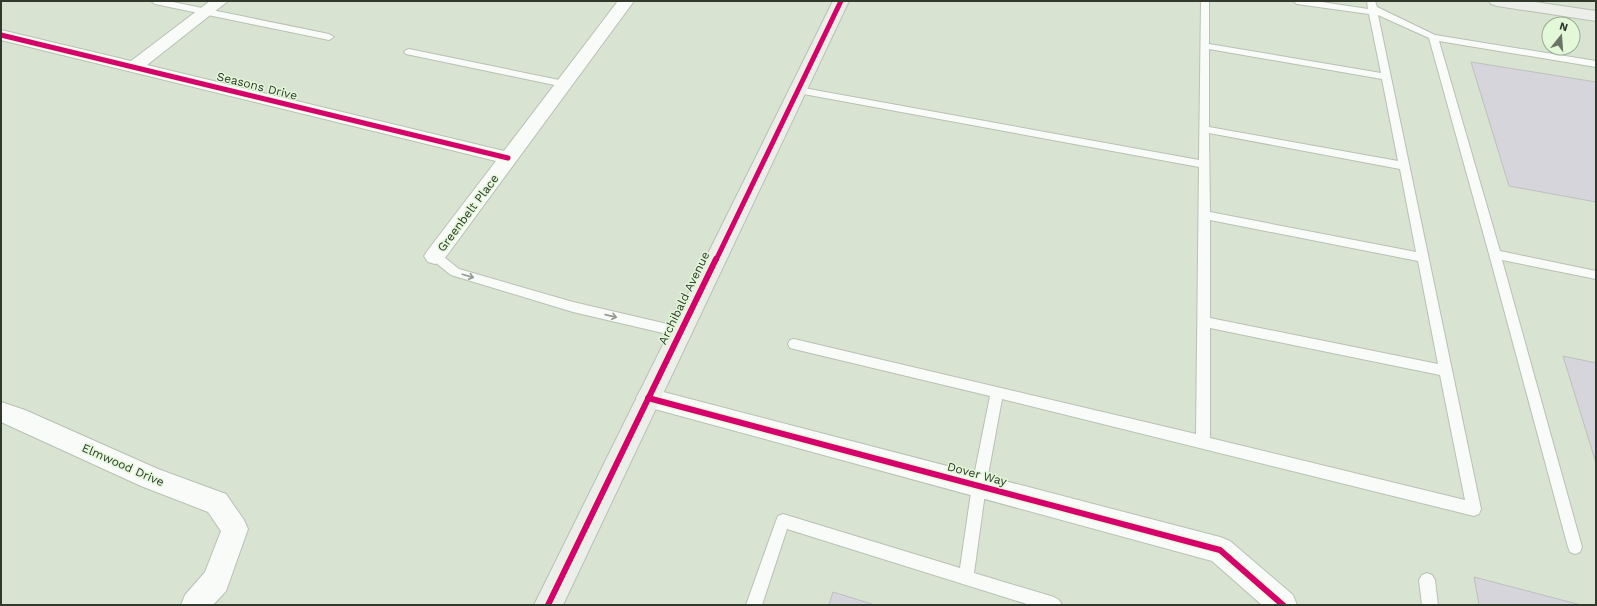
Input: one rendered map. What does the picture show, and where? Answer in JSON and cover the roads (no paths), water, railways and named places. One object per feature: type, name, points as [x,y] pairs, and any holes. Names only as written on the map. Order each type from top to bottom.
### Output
[{"type":"main road","name":"Archibald Avenue","points":[[548,605],[841,1]]},
{"type":"main road","points":[[1497,1],[1596,16]]},
{"type":"street","points":[[134,67],[220,1]]},
{"type":"street","name":"Greenbelt Place","points":[[435,256],[626,1]]},
{"type":"street","name":"Seasons Drive","points":[[1,35],[508,158]]},
{"type":"street","name":"Dover Way","points":[[648,398],[1220,550],[1283,605]]},
{"type":"street","name":"Elmwood Drive","points":[[1,412],[16,417],[150,478],[217,503],[235,529],[216,581],[195,605]]},
{"type":"lane","points":[[155,1],[329,37]]},
{"type":"lane","points":[[1202,442],[1205,1]]},
{"type":"lane","points":[[1297,1],[1373,7],[1433,37],[1596,64]]},
{"type":"lane","points":[[794,344],[1474,509],[1373,7]]},
{"type":"lane","points":[[1433,37],[1495,254],[1575,547]]},
{"type":"lane","points":[[1205,46],[1386,77]]},
{"type":"lane","points":[[409,52],[564,84]]},
{"type":"lane","points":[[798,90],[1204,164]]},
{"type":"lane","points":[[1204,129],[1404,166]]},
{"type":"lane","points":[[1204,215],[1423,258]]},
{"type":"lane","points":[[1495,254],[1596,275]]},
{"type":"lane","name":"Greenbelt Place","points":[[435,256],[456,272],[573,307],[680,332]]},
{"type":"lane","points":[[1203,322],[1446,371]]},
{"type":"lane","points":[[966,578],[979,486],[996,392]]},
{"type":"lane","points":[[754,605],[783,521],[1054,605]]},
{"type":"lane","points":[[1427,580],[1430,605]]}]
